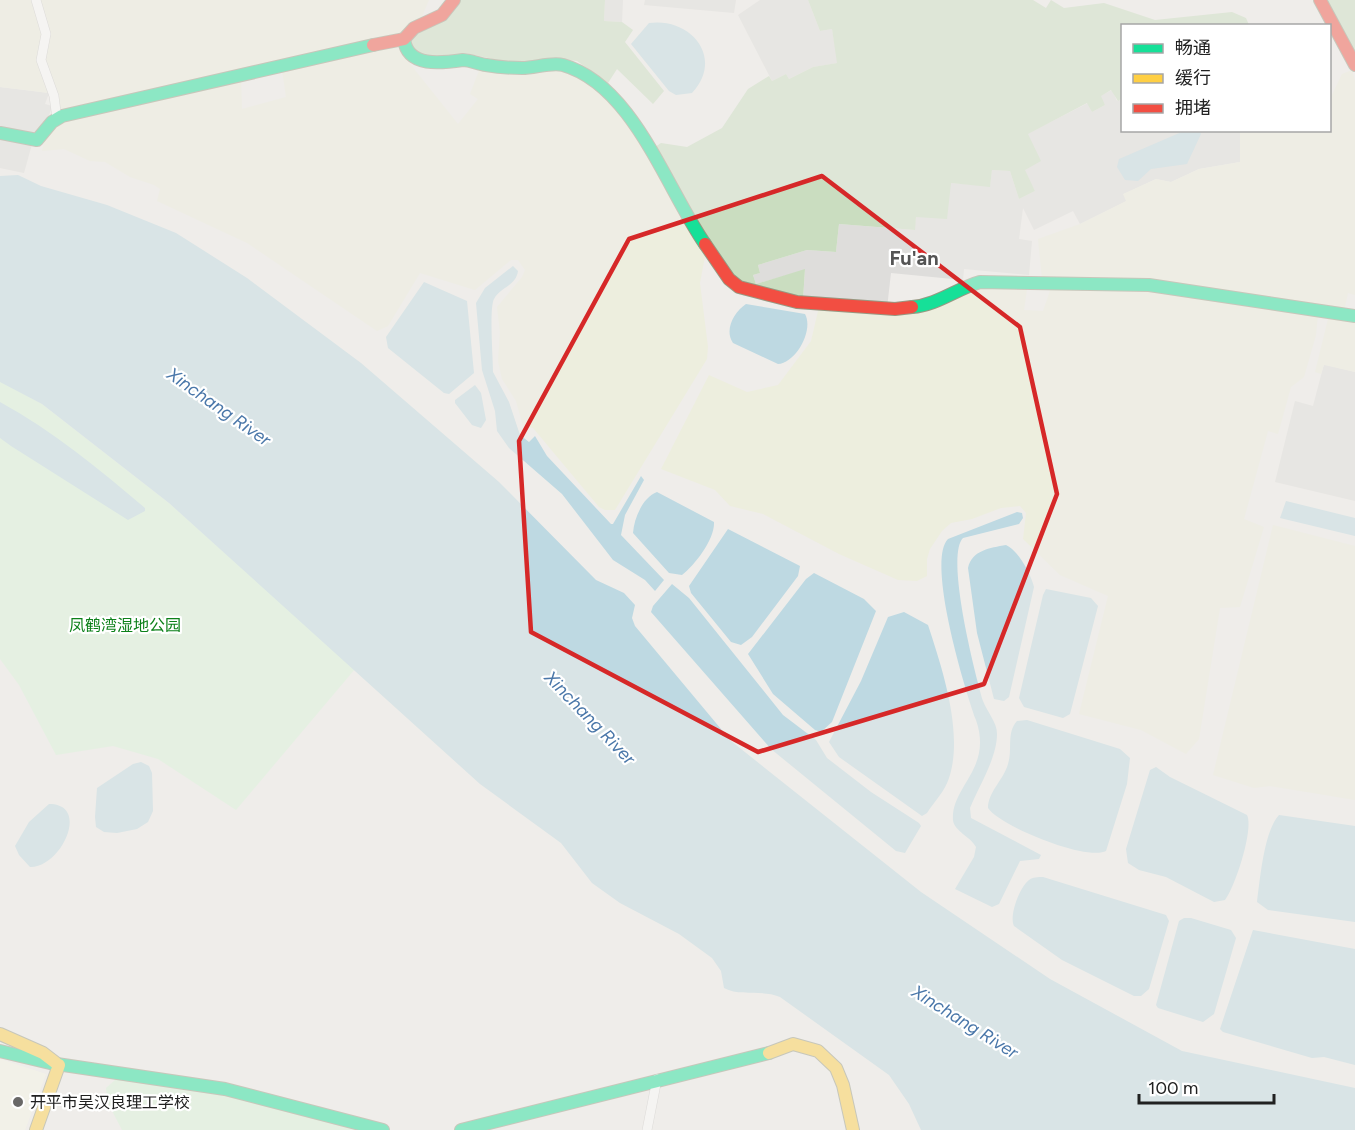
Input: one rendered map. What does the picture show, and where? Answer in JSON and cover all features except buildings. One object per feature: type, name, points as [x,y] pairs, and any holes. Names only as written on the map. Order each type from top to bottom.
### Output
[{"type":"street","points":[[36,0],[46,34],[41,60],[54,96],[57,119]]},
{"type":"street","points":[[0,133],[37,140],[57,119],[404,39],[414,28],[442,15],[454,0]]},
{"type":"street","points":[[1320,0],[1355,65]]},
{"type":"street","points":[[404,39],[405,49],[415,59],[449,64],[465,60],[486,65],[524,68],[560,64],[587,74],[610,95],[634,124],[695,230],[729,279],[739,287],[797,302],[896,309],[929,306],[966,286],[980,282],[1149,285],[1355,316]]},
{"type":"street","points":[[0,1034],[43,1053],[59,1065]]},
{"type":"street","points":[[461,1130],[657,1079],[764,1055],[789,1044],[810,1047],[825,1056],[838,1072],[853,1130]]},
{"type":"street","points":[[0,1051],[59,1065],[131,1072],[204,1084],[382,1130]]},
{"type":"street","points":[[36,1130],[59,1065]]},
{"type":"street","points":[[647,1130],[657,1079]]},
{"type":"highlighted area","points":[[822,176],[1020,327],[1057,494],[984,684],[758,752],[531,632],[519,441],[629,239]]},
{"type":"shaded area","points":[[0,0],[32,0],[43,41],[37,56],[49,93],[0,87]]},
{"type":"shaded area","points":[[39,0],[429,0],[420,21],[400,39],[62,113],[43,61],[48,44]]},
{"type":"shaded area","points":[[605,0],[623,0],[622,22],[604,21]]},
{"type":"shaded area","points":[[645,0],[736,0],[734,13],[644,5]]},
{"type":"shaded area","points":[[760,0],[808,0],[820,31],[832,29],[838,63],[813,67],[789,79],[786,74],[772,81],[738,15]]},
{"type":"shaded area","points":[[395,45],[458,124],[478,99],[470,94],[480,68],[536,74],[558,69],[589,79],[625,116],[706,251],[700,283],[708,347],[707,359],[615,510],[605,510],[599,507],[533,428],[523,426],[516,401],[502,379],[498,361],[500,332],[497,307],[522,277],[525,270],[518,260],[511,260],[475,290],[420,273],[388,326],[377,331],[247,243],[157,201],[160,189],[154,185],[130,177],[105,162],[90,161],[64,149],[42,151],[45,139],[57,121],[241,79],[242,109],[286,97],[282,69]]},
{"type":"shaded area","points":[[1352,70],[1355,81],[1355,295],[1348,293],[1344,311],[1042,279],[1038,239],[1080,224],[1126,201],[1123,194],[1156,179],[1171,182],[1199,169],[1240,162],[1240,132],[1331,132],[1331,97],[1342,74]]},
{"type":"shaded area","points":[[0,87],[49,93],[45,104],[52,106],[40,144],[32,144],[24,173],[0,168]]},
{"type":"shaded area","points":[[1112,90],[1117,101],[1121,99],[1121,132],[1240,132],[1240,162],[1199,169],[1171,182],[1156,179],[1124,194],[1127,201],[1080,224],[1073,211],[1034,230],[1023,208],[1019,239],[1032,241],[1029,275],[964,269],[963,280],[891,273],[887,308],[803,300],[805,270],[756,284],[753,275],[760,273],[758,265],[807,250],[836,252],[839,224],[914,230],[916,217],[951,183],[990,186],[992,170],[1010,171],[1019,199],[1035,191],[1024,170],[1027,134],[1088,103],[1092,112],[1105,105],[1100,96]]},
{"type":"shaded area","points":[[975,285],[1027,289],[1024,310],[1043,311],[1051,288],[1155,288],[1318,314],[1316,335],[1304,377],[1291,387],[1278,434],[1268,431],[1244,519],[1264,527],[1240,607],[1220,608],[1199,739],[1186,754],[1141,730],[1079,714],[1108,596],[1060,575],[1023,539],[1026,513],[1020,506],[1001,508],[972,519],[951,523],[942,531],[930,549],[927,559],[927,576],[917,581],[898,580],[839,554],[763,514],[730,506],[715,490],[661,469],[709,375],[747,392],[778,385],[811,341],[818,311],[904,313]]},
{"type":"shaded area","points":[[1329,315],[1355,321],[1355,372],[1324,365],[1321,374],[1315,372]]},
{"type":"shaded area","points":[[1324,364],[1355,372],[1355,501],[1275,482],[1295,401],[1313,406]]},
{"type":"shaded area","points":[[1273,525],[1355,546],[1355,800],[1270,786],[1254,788],[1213,775]]},
{"type":"shaded area","name":"开平市吴汉良理工学校","points":[[0,1059],[46,1074],[25,1130],[0,1130]]},
{"type":"green space","points":[[458,0],[605,0],[604,21],[622,22],[633,30],[625,42],[664,91],[653,104],[617,69],[608,83],[577,61],[561,59],[520,65],[465,53],[439,59],[416,54],[411,48],[411,36]]},
{"type":"green space","points":[[808,0],[1033,0],[1046,8],[1051,0],[1064,8],[1104,3],[1155,20],[1232,12],[1246,18],[1249,24],[1121,24],[1121,99],[1118,101],[1111,90],[1101,96],[1105,105],[1092,112],[1087,103],[1028,134],[1041,161],[1025,170],[1035,191],[1019,199],[1010,171],[992,170],[990,187],[951,183],[947,219],[916,217],[915,230],[839,224],[836,252],[807,250],[758,265],[760,273],[753,275],[756,284],[805,269],[803,300],[738,282],[697,227],[652,149],[661,143],[687,147],[722,128],[748,89],[769,76],[772,81],[786,74],[789,79],[813,67],[837,63],[832,29],[820,31]]},
{"type":"green space","points":[[1326,0],[1355,0],[1355,52]]},
{"type":"green space","name":"凤鹤湾湿地公园","points":[[0,381],[42,404],[169,503],[355,669],[236,810],[158,759],[113,746],[56,755],[19,685],[0,659]]},
{"type":"green space","points":[[115,1080],[145,1081],[206,1090],[357,1130],[122,1130],[107,1101],[106,1088]]},
{"type":"water","points":[[649,23],[678,26],[698,42],[704,53],[705,66],[701,79],[692,93],[676,95],[669,91],[631,44]]},
{"type":"water","points":[[1182,132],[1200,132],[1201,134],[1187,164],[1151,169],[1138,181],[1125,180],[1117,167],[1119,159]]},
{"type":"water","name":"Xinchang River","points":[[18,175],[41,186],[107,205],[176,233],[247,278],[361,363],[499,482],[596,580],[624,593],[635,605],[632,618],[635,626],[731,741],[921,892],[1050,979],[1182,1051],[1355,1088],[1355,1130],[921,1130],[909,1104],[889,1075],[780,997],[766,993],[737,992],[724,988],[721,971],[712,958],[679,934],[620,903],[592,883],[561,843],[480,784],[169,503],[42,404],[0,382],[0,176]]},
{"type":"water","points":[[513,266],[518,271],[517,276],[497,295],[493,304],[491,322],[493,372],[509,402],[520,435],[529,442],[535,436],[547,456],[611,524],[641,476],[644,480],[625,515],[621,535],[664,580],[655,591],[645,580],[613,560],[562,494],[509,448],[497,431],[495,411],[482,370],[476,303],[485,288]]},
{"type":"water","points":[[424,282],[467,301],[474,373],[449,394],[444,393],[388,348],[386,337]]},
{"type":"water","points":[[746,304],[805,314],[807,328],[805,337],[802,345],[791,358],[778,364],[733,343],[730,338],[730,327],[738,312]]},
{"type":"water","points":[[475,385],[481,393],[486,420],[481,428],[472,425],[455,403],[455,400]]},
{"type":"water","points":[[0,402],[39,425],[75,451],[145,508],[145,511],[128,520],[0,438]]},
{"type":"water","points":[[657,492],[714,522],[711,536],[703,551],[682,575],[669,573],[633,533],[640,509],[647,498]]},
{"type":"water","points":[[1286,501],[1355,518],[1355,536],[1280,518]]},
{"type":"water","points":[[1017,512],[1022,513],[1023,518],[1019,524],[963,538],[958,549],[959,590],[968,642],[983,701],[997,730],[991,762],[970,808],[971,818],[1041,855],[1039,859],[1020,861],[999,904],[992,907],[955,889],[974,857],[976,847],[954,824],[954,808],[976,764],[980,737],[944,598],[942,552],[948,539]]},
{"type":"water","points":[[728,529],[800,566],[798,576],[752,637],[741,645],[731,642],[691,593],[689,586]]},
{"type":"water","points":[[1006,545],[1023,563],[1034,587],[1009,697],[1004,701],[994,699],[977,633],[968,568],[973,557],[988,549]]},
{"type":"water","points":[[814,573],[864,599],[876,611],[832,722],[821,732],[815,730],[773,694],[748,654],[806,579]]},
{"type":"water","points":[[672,584],[689,598],[783,715],[816,740],[827,758],[871,792],[919,823],[921,826],[905,853],[896,851],[771,749],[651,612],[653,606]]},
{"type":"water","points":[[1046,589],[1091,598],[1098,606],[1070,714],[1063,718],[1024,707],[1019,698]]},
{"type":"water","points":[[904,612],[928,625],[945,680],[953,721],[953,760],[949,778],[927,813],[922,816],[839,757],[829,742],[861,681],[888,617]]},
{"type":"water","points":[[1027,720],[1120,749],[1130,758],[1127,784],[1106,851],[1096,853],[1063,847],[1009,824],[988,808],[991,796],[1008,764],[1014,726],[1017,721]]},
{"type":"water","points":[[141,762],[149,766],[152,773],[153,811],[148,822],[137,829],[117,833],[104,832],[96,827],[97,788],[133,764]]},
{"type":"water","points":[[1156,767],[1170,777],[1247,815],[1246,845],[1234,883],[1225,900],[1214,902],[1166,877],[1139,870],[1128,863],[1126,849],[1150,770]]},
{"type":"water","points":[[49,804],[62,807],[68,814],[70,824],[67,836],[61,848],[52,858],[41,865],[30,867],[19,855],[15,846],[29,822]]},
{"type":"water","points":[[1279,815],[1355,826],[1355,922],[1268,910],[1257,902],[1266,844]]},
{"type":"water","points":[[1043,877],[1166,915],[1169,921],[1149,989],[1141,996],[1134,996],[1062,960],[1014,926],[1014,909],[1022,889],[1031,879]]},
{"type":"water","points":[[1191,918],[1231,930],[1236,938],[1214,1014],[1203,1022],[1158,1008],[1156,1005],[1179,921]]},
{"type":"water","points":[[1253,930],[1355,949],[1355,1065],[1324,1057],[1312,1058],[1223,1032],[1220,1029]]},
{"type":"traffic: fast","points":[[404,39],[412,55],[427,62],[466,60],[490,66],[517,68],[558,64],[588,76],[609,94],[646,141],[705,244]]},
{"type":"traffic: fast","points":[[0,133],[37,140],[52,122],[62,116],[373,45]]},
{"type":"traffic: fast","points":[[912,307],[930,303],[980,282],[1149,285],[1355,316]]},
{"type":"traffic: fast","points":[[0,1051],[50,1063],[225,1089],[383,1130]]},
{"type":"traffic: fast","points":[[461,1130],[769,1053]]},
{"type":"traffic: slow","points":[[0,1034],[43,1053],[56,1063]]},
{"type":"traffic: slow","points":[[769,1053],[793,1044],[818,1051],[836,1068],[843,1085],[853,1130]]},
{"type":"traffic: slow","points":[[36,1130],[59,1065]]},
{"type":"traffic: jam","points":[[373,45],[404,39],[414,28],[442,15],[454,0]]},
{"type":"traffic: jam","points":[[1320,0],[1355,65]]},
{"type":"traffic: jam","points":[[705,244],[729,279],[739,287],[797,302],[895,309],[912,307]]},
{"type":"place","name":"开平市吴汉良理工学校","points":[[18,1102]]},
{"type":"district","name":"Fu'an","points":[[914,258]]}]
